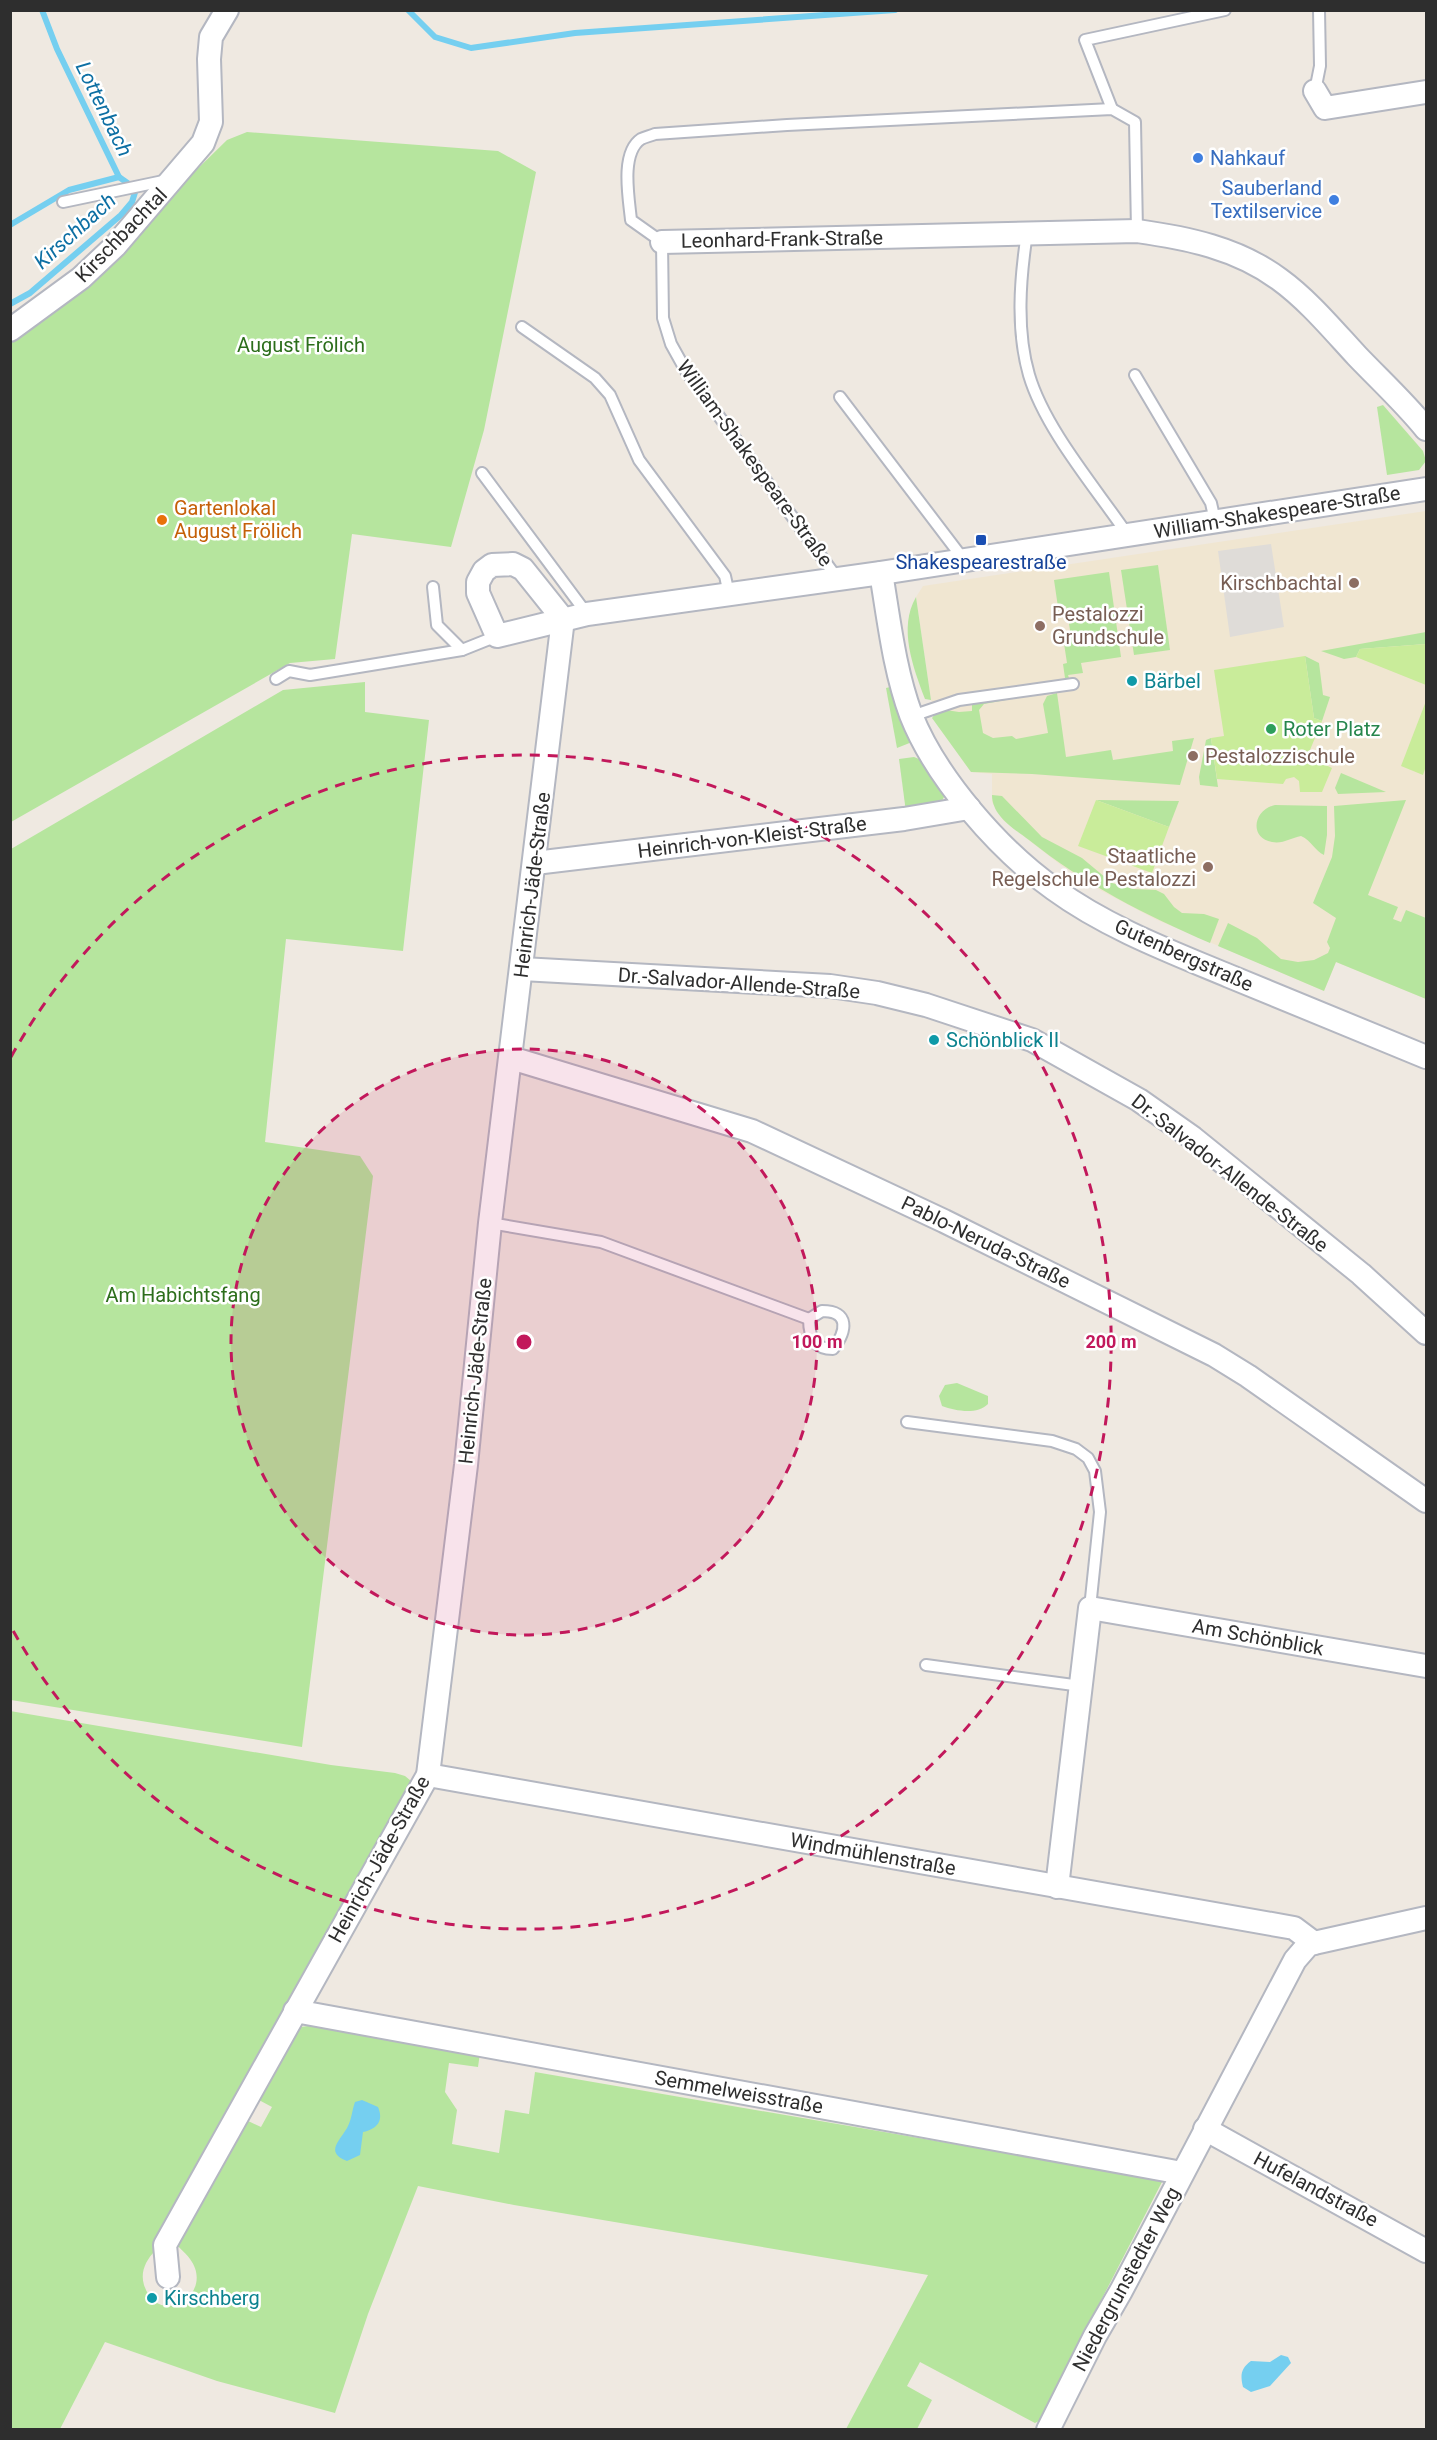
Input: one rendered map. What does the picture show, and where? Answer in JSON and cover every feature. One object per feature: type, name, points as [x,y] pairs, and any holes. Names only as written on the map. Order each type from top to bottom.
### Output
[{"type":"street","name":"Kirschbachtal","points":[[10,330],[81,278],[115,246],[203,143],[211,122],[209,59],[212,37],[227,10]]},
{"type":"street","points":[[1315,91],[1324,108],[1426,92]]},
{"type":"street","name":"Leonhard-Frank-Straße","points":[[662,242],[1137,231],[1210,245],[1236,254],[1277,277],[1307,303],[1426,429]]},
{"type":"street","name":"William-Shakespeare-Straße","points":[[497,636],[587,614],[881,573],[1426,489]]},
{"type":"street","points":[[497,636],[478,593],[478,582],[484,571],[492,565],[513,564],[523,570],[563,619]]},
{"type":"street","name":"Gutenbergstraße","points":[[881,573],[898,673],[912,716],[950,784],[1006,848],[1053,889],[1111,923],[1166,950],[1426,1058]]},
{"type":"street","name":"Heinrich-Jäde-Straße","points":[[168,2277],[165,2245],[428,1775],[466,1465],[490,1223],[563,619]]},
{"type":"street","name":"Heinrich-von-Kleist-Straße","points":[[535,863],[893,820],[969,808]]},
{"type":"street","name":"Dr.-Salvador-Allende-Straße","points":[[522,969],[830,986],[877,993],[926,1005],[1032,1040],[1139,1100],[1193,1138],[1361,1274],[1426,1333]]},
{"type":"street","name":"Pablo-Neruda-Straße","points":[[511,1058],[752,1131],[933,1216],[1214,1355],[1248,1376],[1426,1501]]},
{"type":"street","points":[[1057,1887],[1090,1608]]},
{"type":"street","name":"Am Schönblick","points":[[1090,1608],[1426,1666]]},
{"type":"street","name":"Windmühlenstraße","points":[[428,1775],[1294,1928],[1314,1943]]},
{"type":"street","points":[[1205,2129],[1295,1960],[1308,1945],[1426,1918]]},
{"type":"street","name":"Semmelweisstraße","points":[[295,2011],[1182,2173]]},
{"type":"street","name":"Niedergrunstedter Weg","points":[[1048,2430],[1205,2129]]},
{"type":"street","name":"Hufelandstraße","points":[[1205,2129],[1426,2251]]},
{"type":"lane","points":[[1137,231],[1135,122],[1112,110],[1085,40],[1225,10]]},
{"type":"lane","points":[[1315,91],[1320,66],[1319,10]]},
{"type":"lane","name":"Leonhard-Frank-Straße","points":[[662,242],[631,220],[628,169],[632,148],[641,139],[654,134],[787,125],[1112,110]]},
{"type":"lane","points":[[63,202],[175,178]]},
{"type":"lane","name":"William-Shakespeare-Straße","points":[[1027,233],[1020,309],[1029,377],[1060,439],[1127,534]]},
{"type":"lane","name":"William-Shakespeare-Straße","points":[[662,242],[663,318],[671,344],[686,371],[837,578]]},
{"type":"lane","points":[[522,327],[595,378],[610,395],[639,460],[725,576],[729,594]]},
{"type":"lane","points":[[1136,375],[1211,503],[1215,521]]},
{"type":"lane","points":[[840,397],[964,560]]},
{"type":"lane","points":[[482,473],[587,614]]},
{"type":"lane","points":[[433,587],[437,625],[462,650]]},
{"type":"lane","name":"William-Shakespeare-Straße","points":[[276,679],[289,671],[310,675],[462,650],[497,636]]},
{"type":"lane","points":[[912,716],[959,700],[1073,684]]},
{"type":"lane","points":[[490,1223],[601,1242],[809,1319]]},
{"type":"lane","points":[[907,1422],[1052,1441],[1076,1449],[1088,1458],[1095,1471],[1100,1512],[1090,1608]]},
{"type":"lane","points":[[926,1665],[1081,1686]]},
{"type":"shaded area","name":"Pestalozzischule","points":[[1426,511],[1426,999],[1336,962],[1324,991],[1155,919],[1100,890],[1062,866],[1003,820],[992,802],[992,774],[971,772],[948,739],[931,700],[916,597],[923,586]]},
{"type":"shaded area","points":[[1271,544],[1284,627],[1230,637],[1218,551]]},
{"type":"green space","name":"August Frölich","points":[[247,132],[498,151],[536,172],[484,430],[451,547],[352,534],[335,659],[290,663],[11,822],[10,340],[179,187],[227,140]]},
{"type":"green space","points":[[1383,405],[1423,451],[1426,461],[1419,470],[1387,475],[1377,407]]},
{"type":"green space","points":[[1158,565],[1170,650],[1134,655],[1121,570]]},
{"type":"green space","points":[[1109,572],[1121,657],[1081,663],[1083,673],[1068,675],[1069,678],[1065,678],[1063,664],[1067,663],[1063,637],[1071,636],[1066,606],[1058,607],[1054,580]]},
{"type":"green space","points":[[916,597],[931,700],[925,699],[909,648],[908,622]]},
{"type":"green space","points":[[1426,632],[1426,644],[1360,649],[1356,657],[1344,659],[1321,651]]},
{"type":"green space","points":[[1426,644],[1426,685],[1356,657],[1360,649]]},
{"type":"green space","points":[[1305,656],[1319,663],[1323,695],[1330,697],[1322,721],[1314,718]]},
{"type":"green space","name":"Roter Platz","points":[[1305,656],[1314,718],[1322,721],[1310,750],[1311,758],[1332,768],[1322,792],[1300,792],[1299,781],[1294,777],[1286,779],[1283,784],[1217,779],[1211,738],[1224,736],[1214,670]]},
{"type":"green space","name":"Am Habichtsfang","points":[[365,682],[365,712],[429,720],[403,951],[286,939],[265,1142],[360,1156],[373,1176],[302,1747],[11,1700],[11,849],[283,690]]},
{"type":"green space","points":[[890,687],[912,742],[897,748],[886,688]]},
{"type":"green space","points":[[1057,693],[1066,757],[1111,750],[1113,760],[1173,751],[1172,741],[1194,738],[1180,785],[971,772],[932,718],[939,709],[972,711],[972,703],[1005,697],[1006,700],[984,704],[979,710],[983,733],[993,738],[1012,736],[1016,739],[1048,733],[1043,704],[1047,696]]},
{"type":"green space","points":[[1426,701],[1426,766],[1423,775],[1401,766]]},
{"type":"green space","points":[[1211,738],[1218,787],[1200,785],[1199,777],[1206,740]]},
{"type":"green space","points":[[914,757],[919,759],[945,795],[941,803],[906,812],[899,759]]},
{"type":"green space","points":[[1341,773],[1386,792],[1338,794],[1335,788]]},
{"type":"green space","points":[[992,795],[1002,796],[1042,837],[1082,858],[1112,883],[1133,889],[1156,890],[1164,894],[1182,913],[1204,914],[1219,919],[1210,943],[1139,910],[1071,871],[1005,821],[993,803]]},
{"type":"green space","points":[[1096,800],[1179,801],[1169,827]]},
{"type":"green space","points":[[1096,800],[1169,827],[1152,873],[1078,846]]},
{"type":"green space","points":[[1406,800],[1368,895],[1398,907],[1393,919],[1401,922],[1406,910],[1426,918],[1426,999],[1336,962],[1324,991],[1218,946],[1228,923],[1257,938],[1281,959],[1298,962],[1314,960],[1328,953],[1330,948],[1327,942],[1336,918],[1313,903],[1332,857],[1335,836],[1334,806]]},
{"type":"green space","points":[[1275,805],[1327,806],[1324,855],[1301,836],[1283,842],[1272,842],[1260,835],[1257,830],[1258,818],[1262,812]]},
{"type":"green space","points":[[957,1383],[988,1396],[988,1404],[972,1411],[942,1406],[939,1396],[945,1385]]},
{"type":"green space","points":[[10,1711],[331,1765],[395,1773],[411,1781],[411,1790],[147,2262],[143,2271],[144,2285],[151,2298],[161,2305],[172,2306],[182,2302],[191,2294],[196,2284],[196,2272],[189,2257],[177,2245],[246,2120],[261,2127],[272,2107],[257,2099],[290,2036],[301,2027],[315,2025],[480,2053],[478,2067],[449,2063],[445,2092],[457,2110],[452,2144],[499,2153],[505,2110],[529,2114],[535,2072],[1163,2180],[1039,2421],[1035,2423],[920,2362],[907,2386],[932,2400],[917,2429],[846,2429],[928,2275],[514,2205],[418,2186],[368,2314],[335,2413],[217,2381],[105,2342],[60,2429],[11,2429]]},
{"type":"water","points":[[362,2100],[378,2107],[380,2120],[372,2129],[363,2132],[360,2155],[347,2161],[336,2154],[335,2149],[349,2123],[355,2102]]},
{"type":"water","points":[[1281,2355],[1288,2357],[1291,2363],[1270,2386],[1251,2392],[1243,2387],[1242,2372],[1245,2366],[1251,2361],[1270,2362]]},
{"type":"waterway","name":"Lottenbach","points":[[10,225],[69,190],[119,177],[57,49],[42,10]]},
{"type":"waterway","name":"Lottenbach","points":[[408,10],[435,37],[471,48],[575,33],[895,10]]},
{"type":"waterway","name":"Kirschbach","points":[[10,304],[30,293],[121,215],[132,202],[136,189],[119,177]]},
{"type":"place","name":"Nahkauf","points":[[1198,158]]},
{"type":"place","name":"Sauberland Textilservice","points":[[1334,200]]},
{"type":"place","name":"Gartenlokal August Frölich","points":[[162,520]]},
{"type":"place","name":"Shakespearestraße","points":[[981,540]]},
{"type":"place","name":"Kirschbachtal","points":[[1354,583]]},
{"type":"place","name":"Pestalozzi Grundschule","points":[[1040,626]]},
{"type":"place","name":"Bärbel","points":[[1132,681]]},
{"type":"place","name":"Roter Platz","points":[[1271,729]]},
{"type":"place","name":"Pestalozzischule","points":[[1193,756]]},
{"type":"place","name":"Staatliche Regelschule Pestalozzi","points":[[1208,867]]},
{"type":"place","name":"Schönblick II","points":[[934,1040]]},
{"type":"place","name":"Kirschberg","points":[[152,2298]]}]
